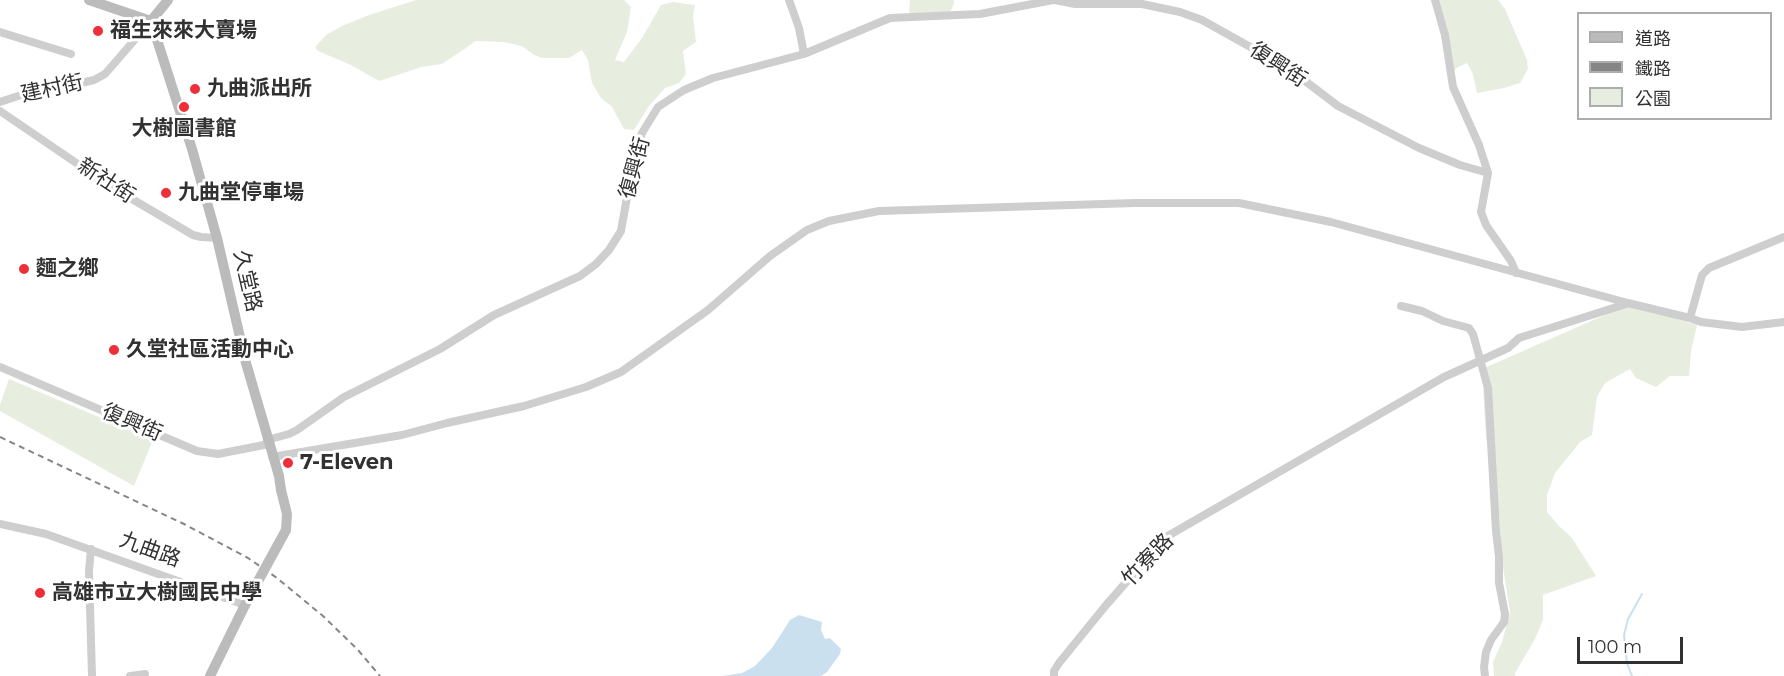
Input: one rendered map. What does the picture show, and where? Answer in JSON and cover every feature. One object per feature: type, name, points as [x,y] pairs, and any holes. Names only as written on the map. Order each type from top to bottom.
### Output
[{"type":"street","points":[[89,0],[151,21],[168,0]]},
{"type":"street","points":[[789,0],[804,54]]},
{"type":"street","name":"復興街","points":[[0,367],[197,451],[218,454],[268,442],[289,434],[344,397],[440,349],[494,315],[580,276],[609,250],[621,231],[634,159],[642,133],[658,107],[684,90],[713,78],[804,54],[890,18],[980,14],[1054,0],[1075,4],[1142,4],[1180,12],[1202,20],[1288,68],[1338,106],[1419,148],[1460,165],[1488,173]]},
{"type":"street","points":[[1435,0],[1445,35],[1453,87],[1479,145],[1488,173],[1481,212],[1486,225],[1511,261],[1516,273]]},
{"type":"street","name":"建村街","points":[[0,102],[39,89],[94,80],[105,74],[151,21]]},
{"type":"street","name":"久堂路","points":[[151,21],[192,149],[217,238],[246,363],[279,477],[287,514],[285,530],[245,605]]},
{"type":"street","points":[[0,32],[70,54]]},
{"type":"street","name":"新社街","points":[[0,111],[110,186],[193,235],[217,238]]},
{"type":"street","points":[[272,457],[402,435],[524,406],[586,387],[621,372],[708,310],[770,256],[807,230],[829,221],[879,211],[1135,203],[1239,203],[1331,222],[1701,322],[1742,327],[1784,322]]},
{"type":"street","points":[[1690,318],[1702,275],[1710,268],[1784,237]]},
{"type":"street","name":"竹寮路","points":[[1053,676],[1059,663],[1072,646],[1166,537],[1444,377],[1508,348],[1519,338],[1628,303]]},
{"type":"street","points":[[1401,306],[1469,328],[1473,334],[1488,388],[1499,583],[1505,614],[1504,622],[1491,640],[1486,652],[1485,676]]},
{"type":"street","name":"九曲路","points":[[0,524],[46,534],[245,605]]},
{"type":"street","points":[[91,549],[89,571],[92,676]]},
{"type":"street","points":[[210,676],[245,605]]},
{"type":"street","points":[[130,676],[145,674],[144,676]]},
{"type":"green space","points":[[416,0],[624,0],[631,7],[627,32],[615,60],[624,62],[642,38],[661,5],[673,2],[695,5],[693,16],[696,42],[683,51],[686,74],[679,83],[665,88],[649,106],[634,130],[624,129],[612,107],[601,98],[592,83],[588,60],[582,50],[569,58],[542,58],[522,46],[503,42],[476,41],[442,64],[421,67],[379,81],[351,65],[318,51],[315,47],[326,35],[342,26]]},
{"type":"green space","points":[[910,0],[954,0],[954,4],[950,12],[909,14]]},
{"type":"green space","points":[[1433,0],[1498,0],[1505,9],[1527,60],[1528,69],[1520,83],[1477,93],[1473,74],[1467,63],[1458,67],[1450,75]]},
{"type":"green space","points":[[1630,304],[1697,325],[1691,351],[1689,376],[1670,376],[1656,387],[1636,378],[1630,369],[1605,383],[1597,397],[1592,435],[1580,442],[1555,473],[1547,495],[1547,512],[1572,538],[1596,576],[1543,595],[1543,620],[1515,676],[1494,676],[1493,662],[1502,642],[1510,612],[1502,560],[1499,515],[1486,437],[1482,369]]},
{"type":"green space","points":[[9,379],[153,440],[134,486],[0,411]]},
{"type":"water","points":[[799,615],[822,622],[821,630],[825,639],[830,638],[841,649],[827,672],[821,676],[722,676],[742,673],[755,666],[772,648],[790,620]]},
{"type":"waterway","points":[[1632,676],[1627,663],[1624,635],[1628,619],[1642,594]]},
{"type":"railway","points":[[0,437],[184,524],[248,558],[277,578],[323,616],[358,650],[380,676]]},
{"type":"place","name":"福生來來大賣場","points":[[98,31]]},
{"type":"place","name":"九曲派出所","points":[[195,89]]},
{"type":"place","name":"大樹圖書館","points":[[184,107]]},
{"type":"place","name":"九曲堂停車場","points":[[166,193]]},
{"type":"place","name":"麵之鄉","points":[[24,269]]},
{"type":"place","name":"久堂社區活動中心","points":[[114,350]]},
{"type":"place","name":"7-Eleven","points":[[288,463]]},
{"type":"place","name":"高雄市立大樹國民中學","points":[[40,593]]}]
